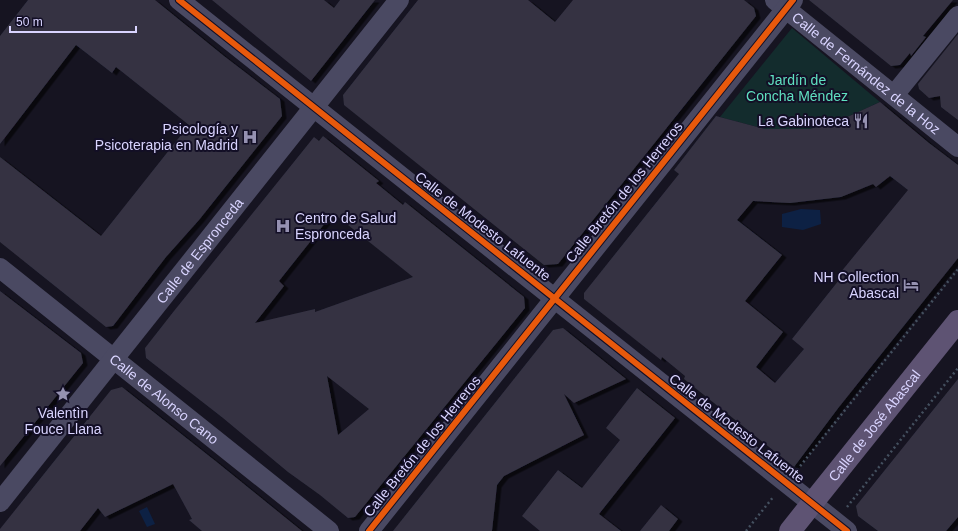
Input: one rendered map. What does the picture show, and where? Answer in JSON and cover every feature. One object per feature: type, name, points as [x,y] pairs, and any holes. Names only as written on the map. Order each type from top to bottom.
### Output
[{"type":"main road","name":"Calle de José Abascal","points":[[790,531],[958,321]]},
{"type":"street","name":"Calle de Modesto Lafuente","points":[[179,0],[847,531]]},
{"type":"street","name":"Calle de Espronceda","points":[[0,502],[399,0]]},
{"type":"street","name":"Calle de Fernández de la Hoz","points":[[785,3],[958,147]]},
{"type":"street","name":"Calle Bretón de los Herreros","points":[[369,531],[555,299],[785,3]]},
{"type":"street","points":[[894,95],[958,16]]},
{"type":"street","name":"Calle de Alonso Cano","points":[[0,268],[329,531]]},
{"type":"path","points":[[795,473],[958,269]]},
{"type":"path","points":[[846,508],[958,368]]},
{"type":"path","points":[[746,531],[777,493]]},
{"type":"green space","name":"Jardín de Concha Méndez","points":[[792,28],[880,102],[845,118],[810,129],[765,129],[720,117]]},
{"type":"water","points":[[801,209],[820,210],[821,224],[803,230],[782,227],[782,214]]},
{"type":"water","points":[[147,507],[155,524],[147,527],[139,511]]},
{"type":"building","points":[[28,0],[155,0],[280,99],[282,116],[199,220],[166,257],[113,326],[106,327],[0,242],[0,157],[101,236],[189,125],[116,67],[112,73],[76,45],[0,144],[0,36]]},
{"type":"building","points":[[212,0],[324,0],[334,8],[340,0],[375,0],[311,81]]},
{"type":"building","points":[[418,0],[528,0],[555,22],[573,0],[744,0],[754,8],[756,16],[558,264],[544,265],[344,105],[343,95]]},
{"type":"building","points":[[809,0],[953,0],[923,36],[926,37],[911,56],[910,53],[900,65],[891,66]]},
{"type":"building","points":[[958,34],[958,120],[941,107],[940,96],[929,98],[919,89],[918,84]]},
{"type":"building","points":[[880,102],[958,165],[958,258],[839,407],[794,467],[684,379],[685,376],[662,357],[661,360],[584,299],[584,293],[679,174],[674,170],[716,116],[765,129],[810,129],[845,118]],"holes":[[[890,176],[908,190],[836,278],[839,280],[792,339],[804,349],[775,383],[756,367],[783,332],[745,301],[782,255],[737,220],[753,201],[790,203],[841,197],[873,184],[876,187]]]},
{"type":"building","points":[[323,136],[379,181],[376,183],[403,205],[405,202],[524,297],[525,308],[355,517],[348,518],[146,358],[145,348],[314,137],[319,141]],"holes":[[[333,213],[413,277],[315,312],[315,309],[255,323],[284,286],[279,281]],[[327,376],[369,409],[338,435]]]},
{"type":"building","points":[[0,291],[81,353],[83,363],[0,466]]},
{"type":"building","points":[[563,328],[626,379],[574,403],[564,394],[584,435],[504,476],[497,485],[492,531],[393,531],[553,330]]},
{"type":"building","points":[[958,379],[958,517],[946,531],[878,531],[858,516],[856,506]]},
{"type":"building","points":[[122,387],[302,531],[202,531],[189,520],[192,519],[173,484],[105,517],[98,508],[80,531],[0,531],[0,529],[111,390]]},
{"type":"building","points":[[637,388],[675,418],[599,514],[621,531],[540,531],[522,516],[558,470],[582,488],[620,440],[606,428]]},
{"type":"building","points":[[661,505],[678,519],[669,531],[640,531]]},
{"type":"cycle path","points":[[179,0],[847,531]]},
{"type":"cycle path","points":[[369,531],[793,0]]},
{"type":"place","name":"La Gabinoteca","points":[[861,121]]},
{"type":"place","name":"Psicología y Psicoterapia en Madrid","points":[[250,137]]},
{"type":"place","name":"Centro de Salud Espronceda","points":[[283,226]]},
{"type":"place","name":"NH Collection Abascal","points":[[911,285]]},
{"type":"place","name":"Valentìn Fouce Llana","points":[[63,394]]}]
